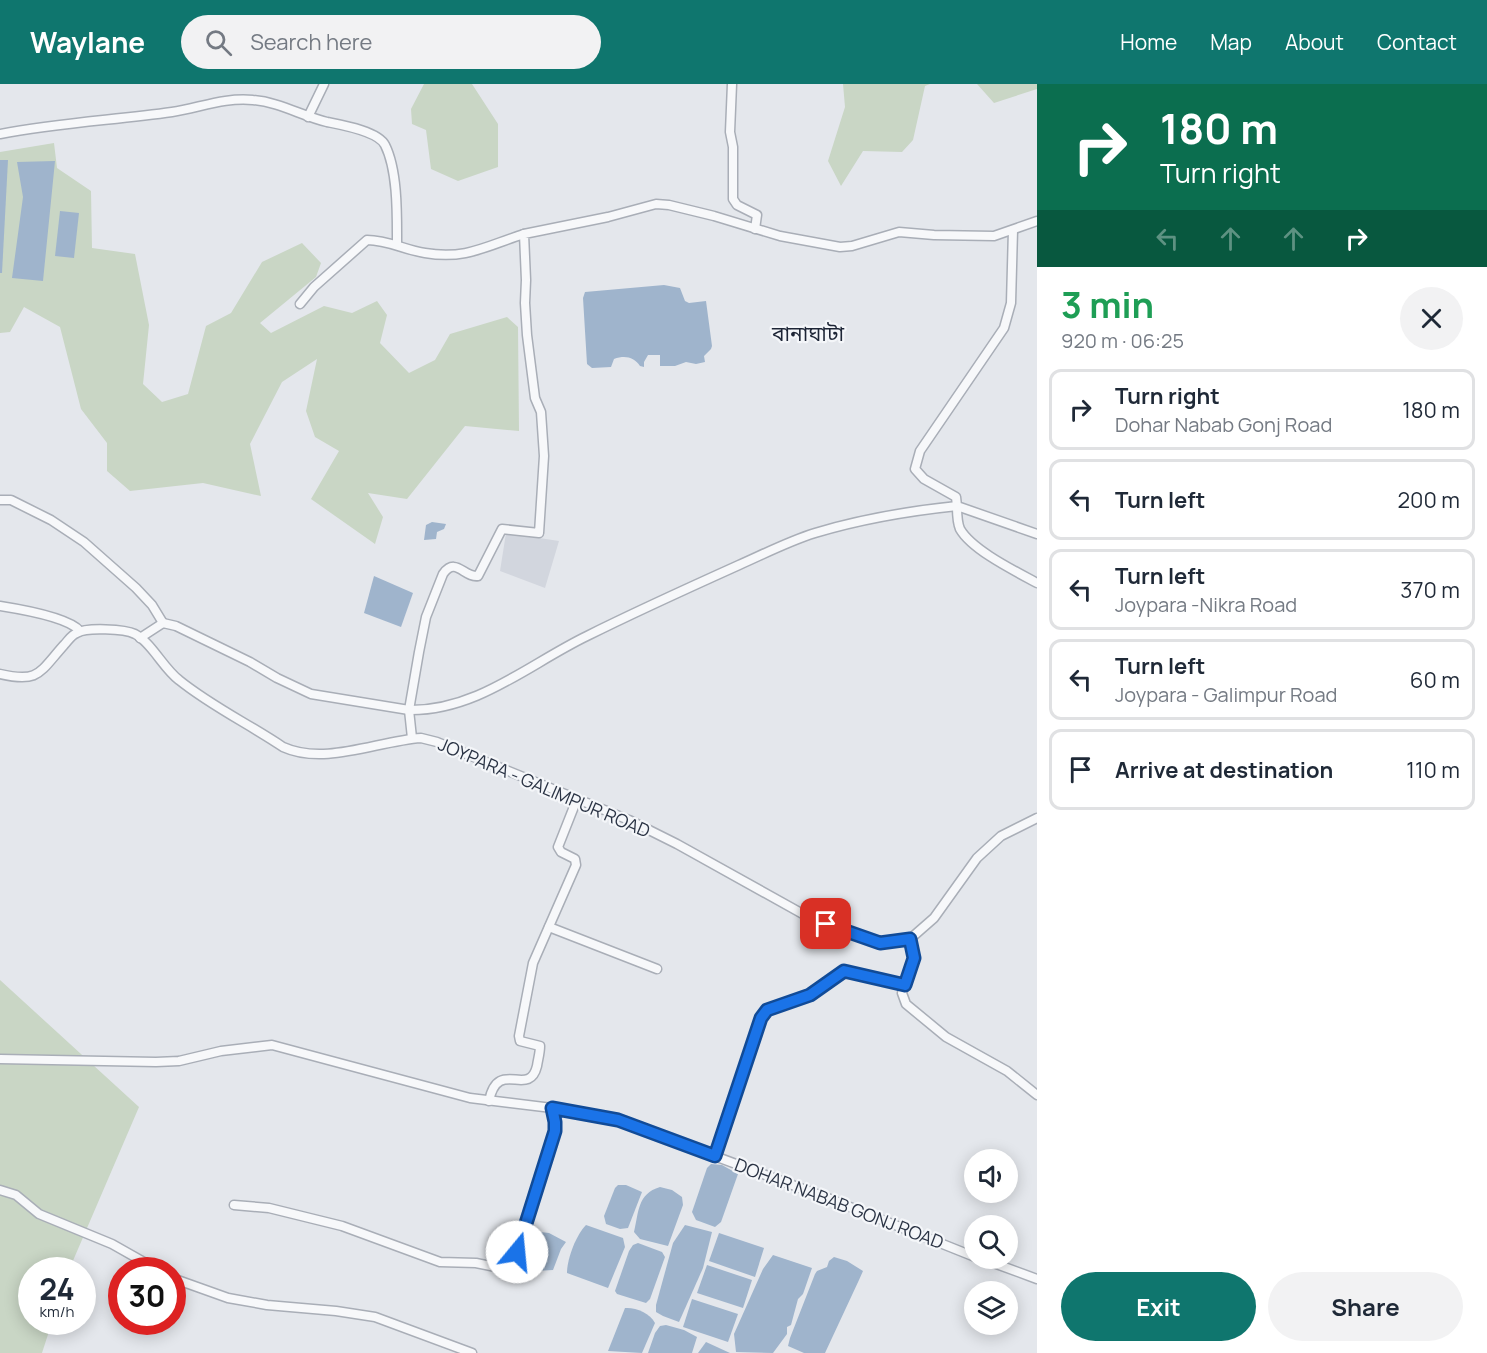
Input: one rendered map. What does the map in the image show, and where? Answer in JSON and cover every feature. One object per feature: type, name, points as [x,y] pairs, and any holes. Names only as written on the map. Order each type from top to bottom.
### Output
[{"type":"street","points":[[308,117],[324,84]]},
{"type":"street","points":[[732,84],[730,132],[733,147],[734,199],[737,205],[758,215],[755,230]]},
{"type":"street","points":[[0,134],[171,112],[204,104],[239,100],[266,102],[381,139],[394,176],[397,244]]},
{"type":"street","points":[[300,304],[314,287],[367,240],[387,241],[423,253],[450,256],[474,252],[524,234],[656,204],[714,216],[755,230],[840,247],[852,246],[899,232],[994,236],[1037,221]]},
{"type":"street","points":[[1013,230],[1011,303],[1004,328],[916,459],[915,469],[924,479],[956,497],[958,526],[966,536],[977,546],[1037,583]]},
{"type":"street","points":[[412,738],[410,710],[426,617],[447,568],[459,567],[474,577],[478,576],[502,529],[540,533],[544,456],[541,412],[535,398],[527,335],[524,234]]},
{"type":"street","points":[[0,500],[11,500],[51,520],[84,542],[136,588],[152,605],[163,623],[176,626],[311,694],[410,710],[465,702],[496,688],[567,645],[656,602],[814,534],[911,511],[957,506],[1037,534]]},
{"type":"street","points":[[0,606],[45,616],[72,625],[80,631]]},
{"type":"street","points":[[0,674],[21,679],[38,674],[71,637],[80,631],[122,630],[140,638],[163,623]]},
{"type":"street","name":"JOYPARA - GALIMPUR ROAD","points":[[140,638],[176,678],[297,754],[316,755],[412,738],[437,742],[629,820],[810,918],[880,943],[910,939]]},
{"type":"street","points":[[489,1101],[493,1086],[498,1081],[506,1079],[523,1081],[531,1078],[536,1070],[540,1046],[520,1041],[519,1036],[533,963],[576,865],[575,859],[558,848],[577,799]]},
{"type":"street","points":[[1037,818],[1001,836],[977,858],[933,918],[910,939],[914,958],[902,993],[903,998],[916,1014],[946,1037],[1007,1071],[1037,1095]]},
{"type":"street","points":[[549,927],[657,969]]},
{"type":"street","points":[[715,1156],[756,1027],[767,1010],[810,995],[844,971],[905,985]]},
{"type":"street","name":"DOHAR NABAB GONJ ROAD","points":[[0,1059],[156,1062],[272,1045],[470,1098],[552,1108],[618,1120],[821,1195],[964,1253]]},
{"type":"street","points":[[234,1205],[269,1208],[342,1226],[440,1262],[476,1263],[510,1270],[555,1131],[552,1108]]},
{"type":"street","points":[[0,1190],[16,1195],[39,1214],[112,1244],[135,1257]]},
{"type":"street","points":[[1010,1269],[1037,1279]]},
{"type":"street","points":[[186,1283],[228,1298],[247,1302],[375,1317],[472,1353]]},
{"type":"shaded area","points":[[506,533],[559,541],[545,588],[500,571]]},
{"type":"green space","points":[[424,84],[472,84],[498,124],[498,167],[458,181],[431,169],[426,130],[412,124],[411,109]]},
{"type":"green space","points":[[843,84],[930,84],[925,86],[913,140],[902,152],[863,151],[841,186],[828,161],[845,107]]},
{"type":"green space","points":[[977,84],[1037,84],[1037,89],[994,103]]},
{"type":"green space","points":[[54,143],[57,168],[91,191],[92,248],[135,254],[149,325],[143,384],[162,402],[188,394],[206,326],[231,313],[262,262],[302,243],[321,263],[316,277],[260,323],[271,333],[324,306],[352,313],[377,301],[387,315],[380,343],[409,373],[435,360],[450,334],[507,317],[518,327],[519,431],[465,426],[407,499],[368,493],[383,517],[375,544],[311,499],[339,451],[315,437],[306,411],[317,359],[282,382],[250,444],[261,496],[203,483],[130,491],[107,471],[107,443],[81,409],[60,327],[24,307],[10,332],[0,333],[0,152]]},
{"type":"green space","points":[[0,980],[139,1107],[75,1257],[18,1257],[18,1335],[48,1335],[42,1353],[0,1353]]},
{"type":"water","points":[[0,160],[8,160],[2,273],[0,273]]},
{"type":"water","points":[[55,161],[43,281],[12,278],[23,197],[17,162]]},
{"type":"water","points":[[60,211],[79,213],[74,258],[55,256]]},
{"type":"water","points":[[664,285],[680,288],[685,301],[689,303],[706,301],[712,346],[704,356],[705,362],[660,366],[660,355],[648,355],[644,367],[625,357],[614,359],[611,367],[592,368],[587,364],[583,298],[585,292]]},
{"type":"water","points":[[432,522],[446,524],[444,529],[437,532],[436,539],[424,540],[426,525]]},
{"type":"water","points":[[374,576],[413,593],[401,627],[364,613]]},
{"type":"water","points":[[711,1164],[722,1165],[738,1174],[721,1222],[715,1227],[696,1220],[692,1212],[707,1168]]},
{"type":"water","points":[[618,1185],[626,1185],[642,1192],[628,1228],[620,1229],[606,1224],[604,1216]]},
{"type":"water","points":[[660,1187],[672,1190],[682,1197],[683,1205],[668,1246],[640,1239],[634,1232],[643,1199],[652,1190]]},
{"type":"water","points":[[586,1225],[623,1238],[625,1247],[608,1288],[567,1273],[573,1248]]},
{"type":"water","points":[[685,1225],[712,1232],[703,1268],[679,1322],[656,1312],[656,1305],[673,1243]]},
{"type":"water","points":[[532,1231],[549,1233],[566,1242],[553,1270],[535,1271],[526,1264]]},
{"type":"water","points":[[719,1233],[764,1248],[755,1277],[709,1261]]},
{"type":"water","points":[[638,1243],[662,1252],[665,1257],[650,1299],[646,1303],[617,1294],[615,1291],[629,1251],[633,1245]]},
{"type":"water","points":[[773,1255],[812,1268],[803,1294],[798,1299],[791,1325],[787,1327],[787,1334],[773,1353],[736,1352],[734,1334],[763,1269]]},
{"type":"water","points":[[834,1257],[847,1261],[863,1271],[825,1353],[804,1353],[788,1346],[790,1338],[815,1274],[827,1267],[829,1261]]},
{"type":"water","points":[[707,1265],[752,1280],[743,1308],[697,1293]]},
{"type":"water","points":[[692,1299],[738,1314],[728,1342],[683,1327]]},
{"type":"water","points":[[625,1308],[642,1311],[655,1323],[642,1353],[608,1351]]},
{"type":"water","points":[[666,1325],[684,1330],[697,1337],[692,1353],[648,1353],[655,1333],[660,1326]]},
{"type":"water","points":[[706,1342],[730,1353],[698,1353]]},
{"type":"district","name":"বানাঘাটা","points":[[808,334]]},
{"type":"route","points":[[517,1252],[555,1131],[552,1108],[618,1120],[715,1156],[756,1027],[767,1010],[810,995],[828,980],[844,971],[905,985],[914,958],[910,939],[880,943],[826,924]]}]
